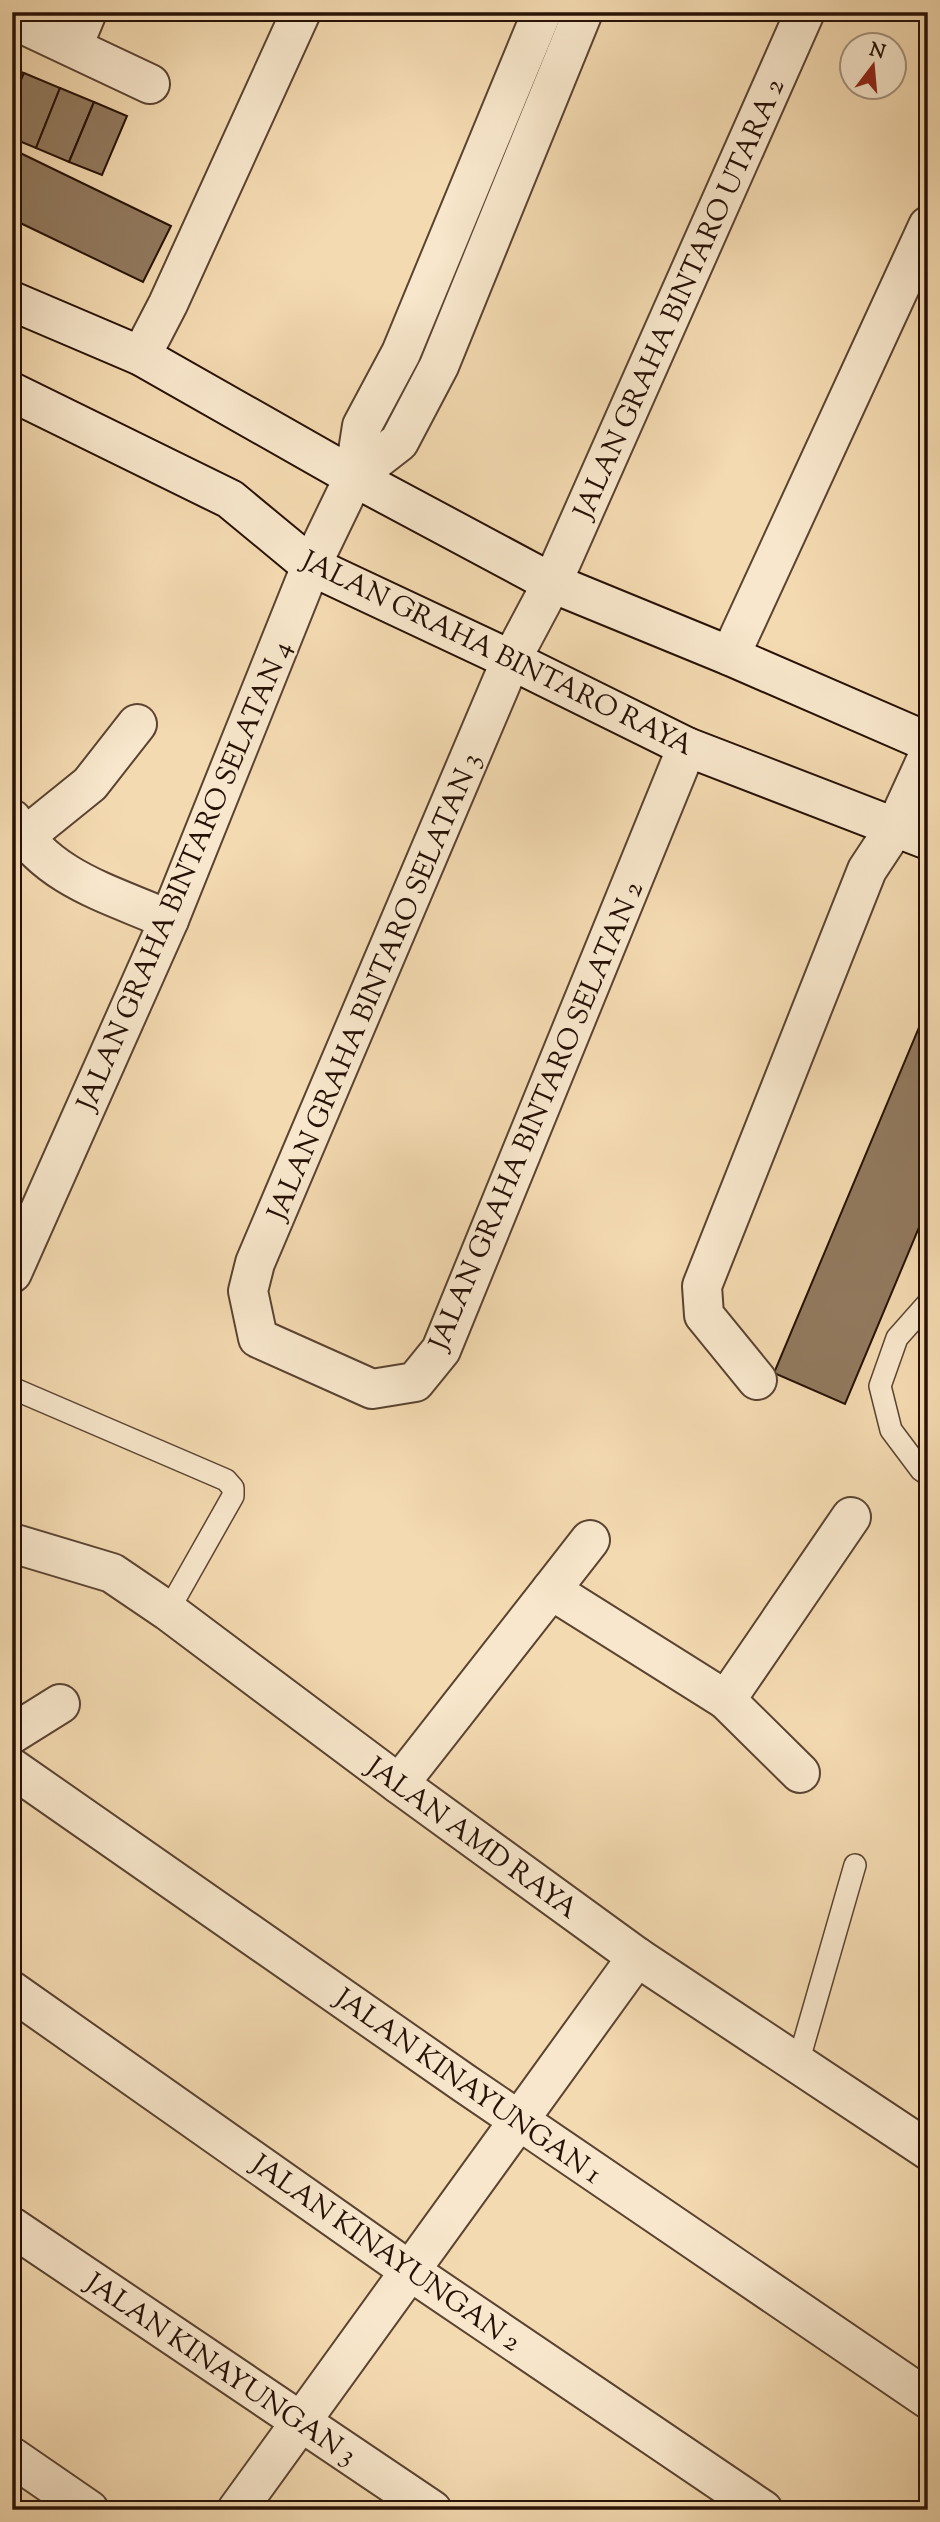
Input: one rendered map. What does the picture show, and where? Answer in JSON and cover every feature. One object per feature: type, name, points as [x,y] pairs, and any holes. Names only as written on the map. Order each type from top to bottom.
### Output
[{"type":"street","points":[[142,356],[301,12]]},
{"type":"street","points":[[354,477],[362,426],[401,353],[542,12]]},
{"type":"street","points":[[354,477],[398,442],[439,366],[583,12]]},
{"type":"street","name":"JALAN GRAHA BINTARO UTARA 2","points":[[552,583],[805,12]]},
{"type":"street","points":[[12,19],[80,29],[150,83]]},
{"type":"street","points":[[730,656],[928,226]]},
{"type":"street","points":[[12,301],[142,356],[354,477],[552,583],[928,741]]},
{"type":"street","name":"JALAN GRAHA BINTARO RAYA","points":[[12,392],[230,499],[311,566],[687,747],[912,833]]},
{"type":"street","name":"JALAN GRAHA BINTARO SELATAN 4","points":[[12,1273],[169,920],[311,566],[354,477]]},
{"type":"street","name":"JALAN GRAHA BINTARO SELATAN 3","points":[[316,1363],[258,1338],[248,1291],[255,1262],[511,660],[552,583]]},
{"type":"street","points":[[137,724],[90,784],[16,835],[47,862],[74,879],[169,920]]},
{"type":"street","name":"JALAN GRAHA BINTARO SELATAN 2","points":[[316,1363],[372,1389],[415,1382],[441,1350],[687,747]]},
{"type":"street","points":[[757,1380],[705,1315],[702,1286],[867,870],[912,833],[928,756]]},
{"type":"street","points":[[726,1700],[851,1517]]},
{"type":"street","points":[[399,1784],[590,1540]]},
{"type":"street","name":"JALAN AMD RAYA","points":[[12,1543],[111,1573],[168,1611],[637,1957],[928,2150]]},
{"type":"street","points":[[551,1590],[726,1700],[800,1773]]},
{"type":"street","points":[[12,1734],[60,1704]]},
{"type":"street","name":"JALAN KINAYUNGAN 1","points":[[12,1768],[519,2121],[928,2399]]},
{"type":"street","points":[[237,2510],[637,1957]]},
{"type":"street","name":"JALAN KINAYUNGAN 2","points":[[12,1991],[410,2271],[764,2510]]},
{"type":"street","name":"JALAN KINAYUNGAN 3","points":[[12,2227],[432,2510]]},
{"type":"street","points":[[12,2457],[89,2510]]},
{"type":"lane","points":[[928,1303],[897,1338],[880,1386],[891,1430],[921,1470],[928,1475]]},
{"type":"lane","points":[[12,1388],[226,1479],[233,1488],[233,1496],[168,1611]]},
{"type":"lane","points":[[798,2063],[855,1865]]},
{"type":"building","points":[[12,69],[24,73],[12,100]]},
{"type":"building","points":[[24,73],[60,88],[36,148],[12,138],[12,100]]},
{"type":"building","points":[[60,88],[94,102],[69,162],[36,148]]},
{"type":"building","points":[[94,102],[127,116],[102,175],[69,162]]},
{"type":"building","points":[[12,149],[171,226],[143,282],[12,219]]},
{"type":"building","points":[[928,1006],[928,1206],[845,1404],[774,1373]]}]
